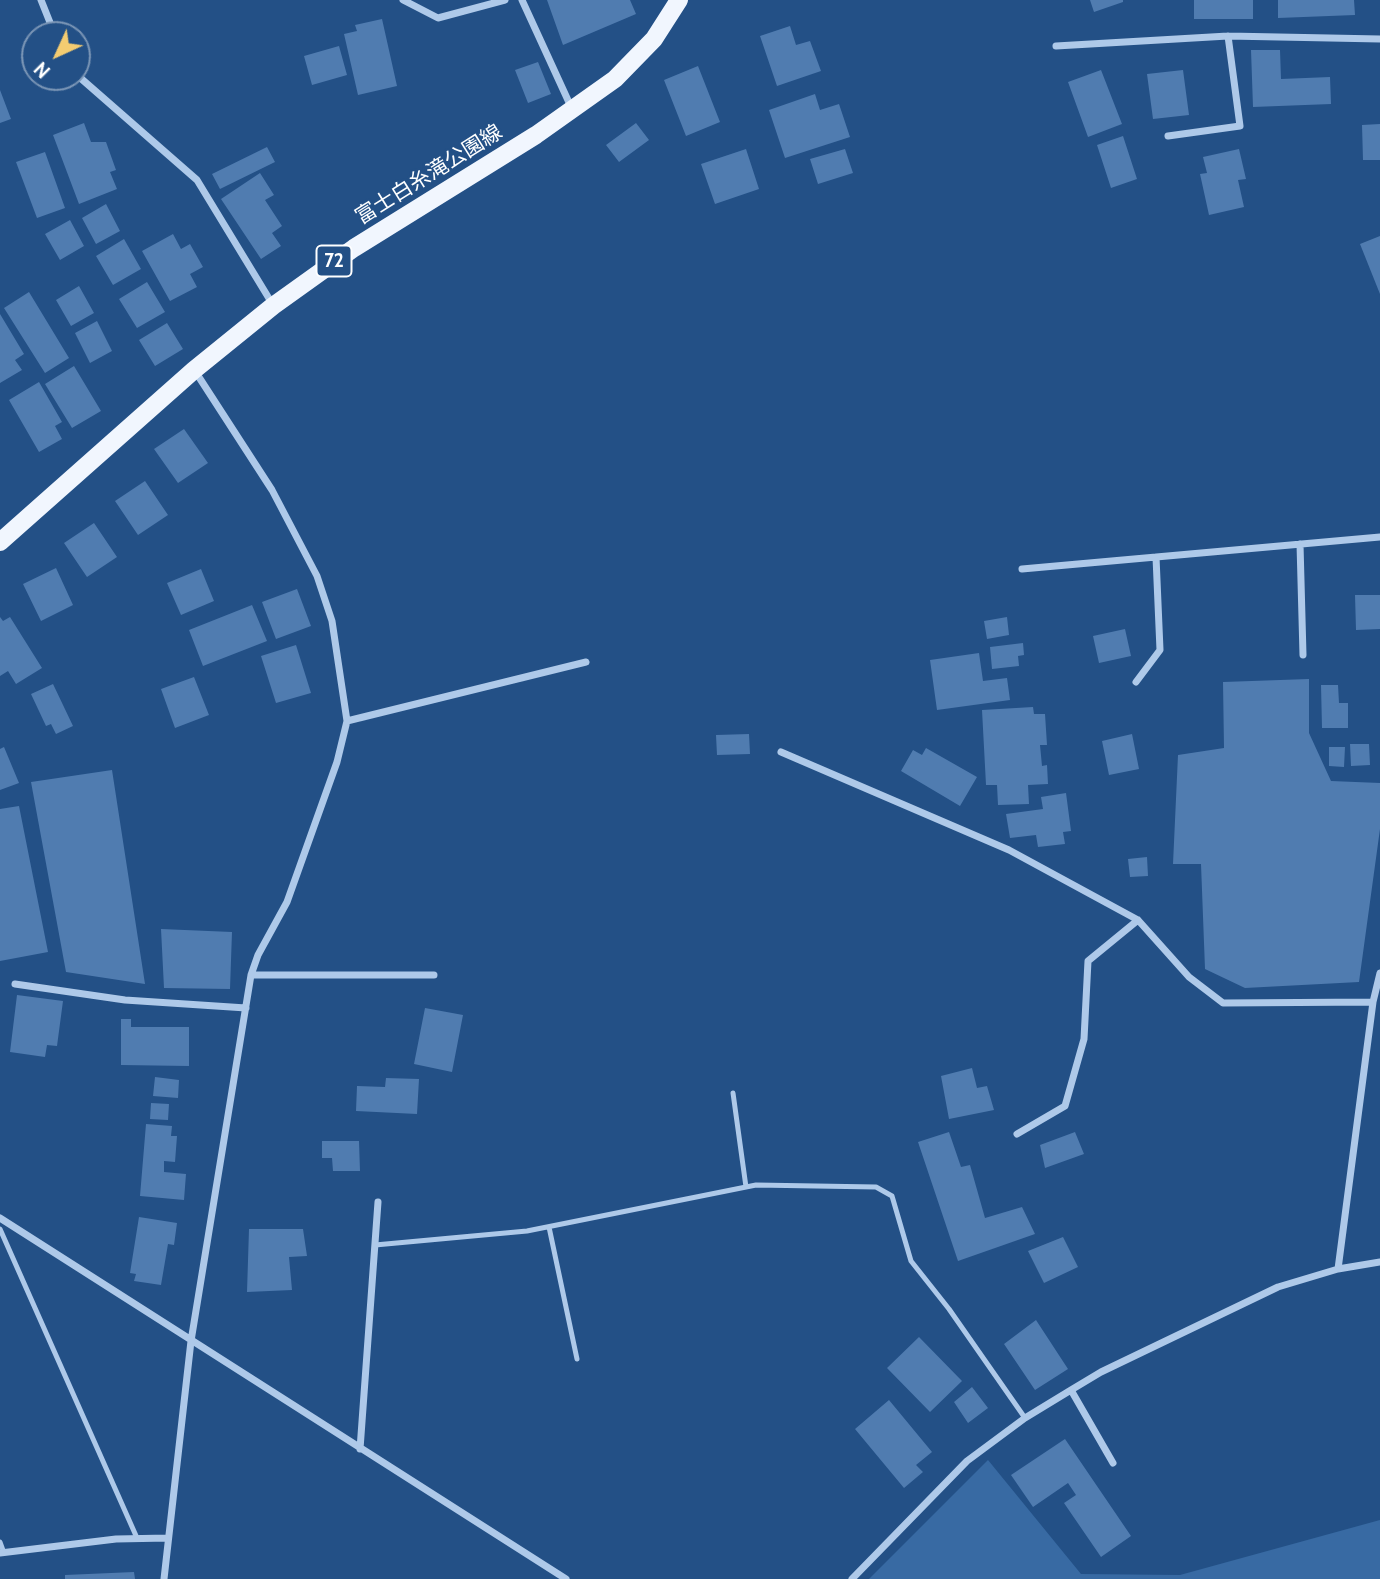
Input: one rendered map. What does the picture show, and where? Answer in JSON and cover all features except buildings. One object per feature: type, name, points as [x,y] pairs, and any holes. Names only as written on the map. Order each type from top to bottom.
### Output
[{"type":"main road","name":"富士白糸滝公園線","points":[[0,542],[194,370],[273,306],[354,248],[536,135],[615,79],[654,39],[679,0]]},
{"type":"street","points":[[41,0],[49,21]]},
{"type":"street","points":[[403,0],[438,18],[505,0]]},
{"type":"street","points":[[522,0],[572,109]]},
{"type":"street","points":[[1055,46],[1228,36],[1380,39]]},
{"type":"street","points":[[1168,136],[1240,126],[1228,36]]},
{"type":"street","points":[[91,87],[197,180],[273,306]]},
{"type":"street","points":[[164,1579],[191,1341],[251,975],[258,955],[286,902],[337,762],[347,721],[332,621],[317,576],[272,490],[194,370]]},
{"type":"street","points":[[1022,569],[1380,537]]},
{"type":"street","points":[[1300,544],[1303,655]]},
{"type":"street","points":[[1136,682],[1160,650],[1156,557]]},
{"type":"street","points":[[347,721],[586,662]]},
{"type":"street","points":[[781,752],[1009,849],[1138,920],[1189,977],[1223,1003],[1373,1002]]},
{"type":"street","points":[[1017,1135],[1065,1106],[1084,1039],[1088,961],[1138,920]]},
{"type":"street","points":[[1338,1269],[1373,1002],[1380,973]]},
{"type":"street","points":[[251,975],[434,975]]},
{"type":"street","points":[[15,984],[125,1000],[246,1008]]},
{"type":"street","points":[[359,1449],[378,1202]]},
{"type":"street","points":[[0,1218],[566,1579]]},
{"type":"street","points":[[852,1579],[967,1461],[1025,1418],[1101,1372],[1278,1287],[1338,1269],[1380,1262]]},
{"type":"street","points":[[1072,1390],[1113,1463]]},
{"type":"street","points":[[2,1553],[137,1538],[167,1538]]},
{"type":"lane","points":[[733,1093],[746,1187]]},
{"type":"lane","points":[[374,1245],[527,1231],[756,1185],[876,1186],[892,1196],[911,1261],[949,1309],[1025,1418]]},
{"type":"lane","points":[[549,1227],[577,1359]]},
{"type":"lane","points":[[0,1229],[137,1538]]},
{"type":"lane","points":[[0,1542],[2,1553]]},
{"type":"shaded area","points":[[988,1460],[1081,1574],[1180,1575],[1380,1520],[1380,1579],[869,1579]]}]
